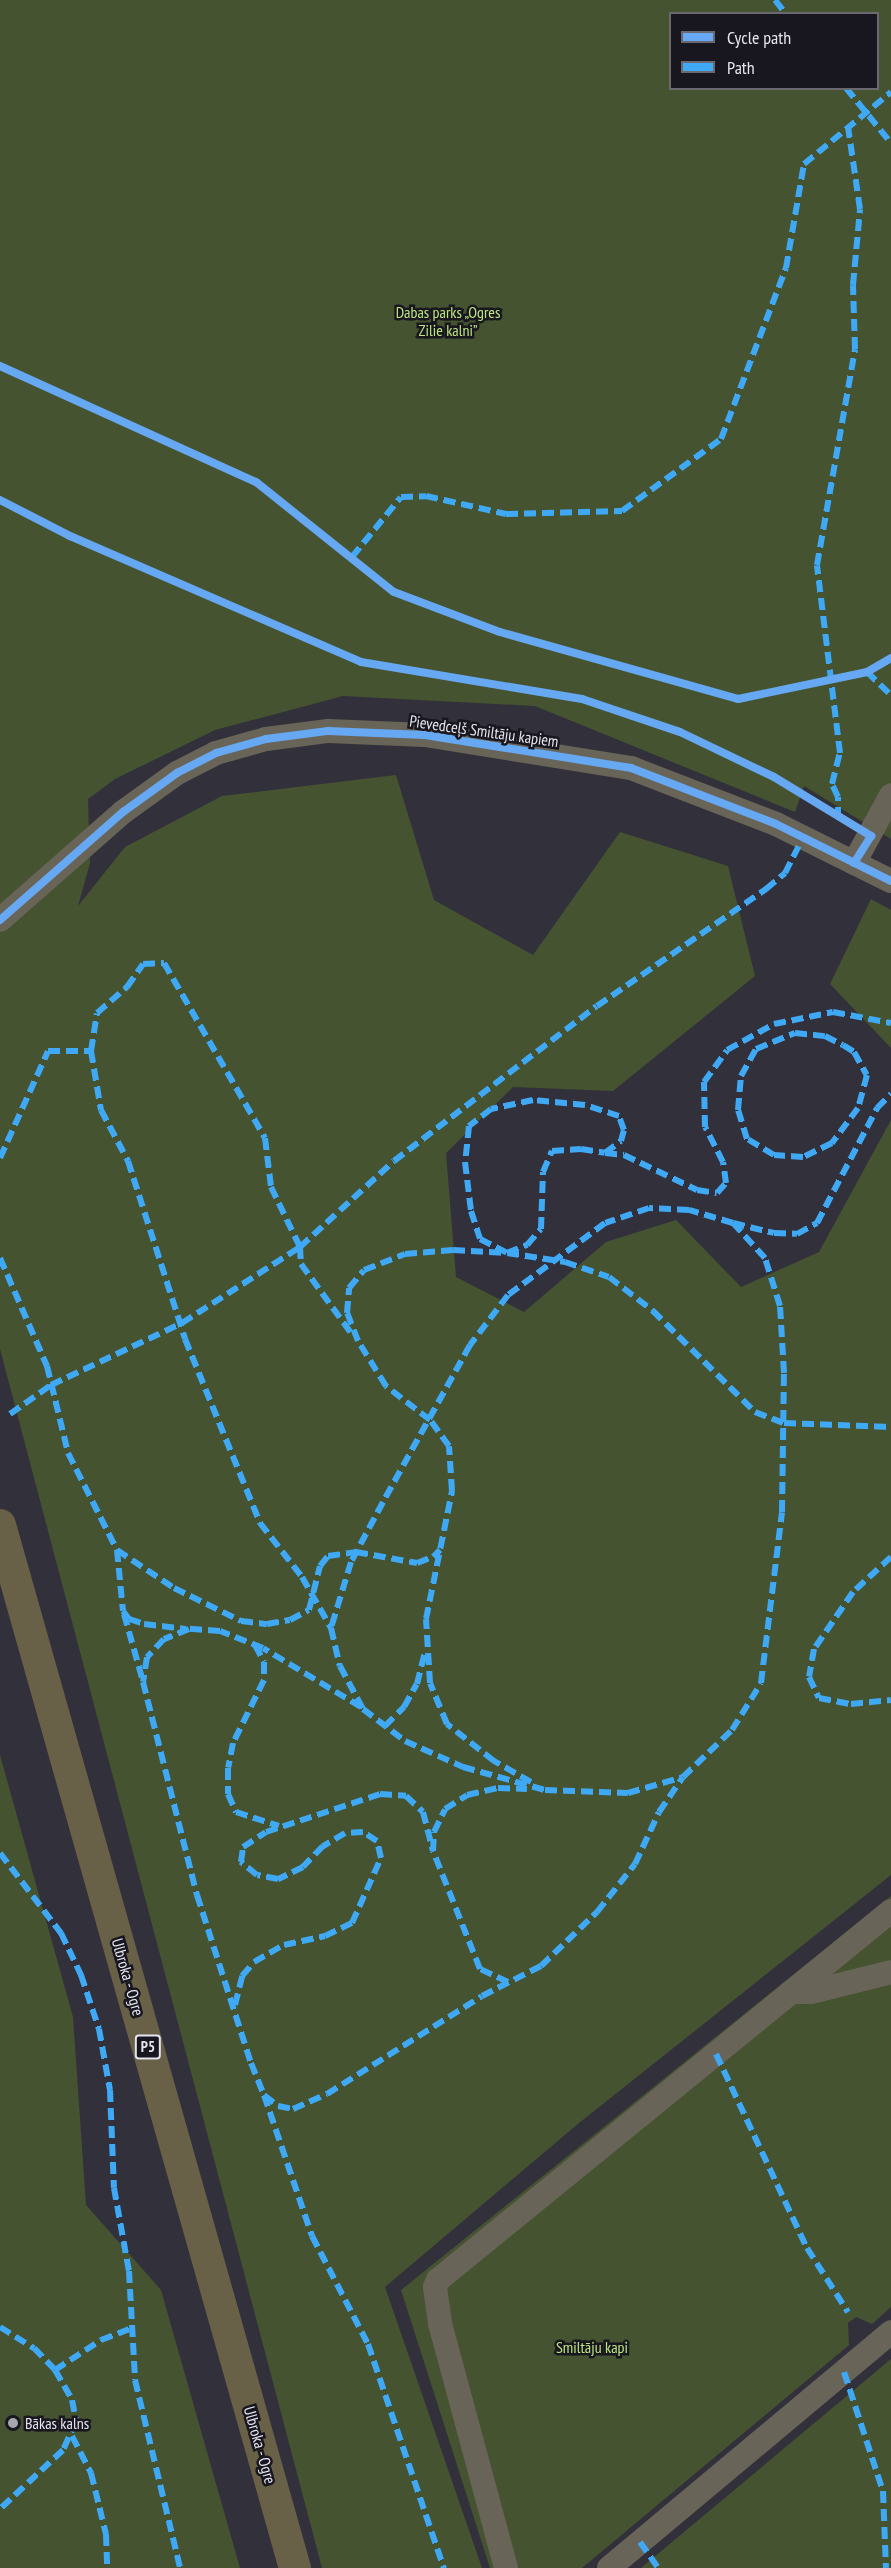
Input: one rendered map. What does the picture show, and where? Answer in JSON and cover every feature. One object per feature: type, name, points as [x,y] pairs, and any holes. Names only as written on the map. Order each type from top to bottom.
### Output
[{"type":"main road","name":"Ulbroka - Ogre","points":[[0,1525],[295,2568]]},
{"type":"street","name":"Pievedceļš Smiltāju kapiem","points":[[0,920],[123,812],[177,773],[216,753],[266,739],[328,731],[425,735],[631,768],[776,824],[891,881]]},
{"type":"street","points":[[854,863],[891,795]]},
{"type":"street","points":[[506,2568],[440,2323],[435,2287],[891,1911]]},
{"type":"street","points":[[791,1992],[812,1992],[891,1972]]},
{"type":"street","points":[[609,2568],[891,2332]]},
{"type":"green space","name":"Dabas parks „Ogres Zilie kalni”","points":[[0,0],[891,0],[891,839],[804,786],[795,812],[535,706],[343,696],[215,730],[115,779],[88,799],[90,863],[78,906],[125,847],[222,796],[396,775],[434,900],[533,955],[620,832],[728,866],[755,976],[613,1091],[513,1087],[446,1153],[456,1277],[524,1312],[606,1242],[676,1220],[741,1287],[819,1252],[891,1120],[891,1875],[579,2123],[385,2287],[482,2568],[322,2568],[0,1349]]},
{"type":"green space","points":[[871,899],[891,910],[891,1048],[830,984]]},
{"type":"green space","points":[[0,1755],[73,2017],[86,2205],[161,2290],[240,2568],[0,2568]]},
{"type":"green space","name":"Smiltāju kapi","points":[[891,1896],[891,2307],[872,2324],[856,2317],[848,2323],[849,2345],[582,2568],[490,2568],[401,2290]]},
{"type":"green space","points":[[891,2359],[891,2568],[641,2568]]},
{"type":"marked path","points":[[775,0],[784,12]]},
{"type":"marked path","points":[[848,90],[891,143]]},
{"type":"marked path","points":[[352,557],[401,497],[426,496],[506,514],[622,511],[721,439],[786,268],[804,164],[891,92]]},
{"type":"marked path","points":[[838,819],[838,797],[832,784],[840,753],[817,565],[855,349],[853,285],[860,209],[848,127]]},
{"type":"marked path","points":[[867,672],[891,695]]},
{"type":"marked path","points":[[10,1414],[51,1385],[182,1323],[300,1247],[394,1161],[597,1006],[766,889],[785,873],[803,838]]},
{"type":"marked path","points":[[0,1158],[48,1051],[91,1051],[97,1013],[127,987],[143,964],[164,963],[265,1138],[271,1187],[300,1247],[301,1264],[351,1333]]},
{"type":"marked path","points":[[605,1153],[621,1141],[624,1130],[619,1116],[585,1105],[533,1100],[491,1109],[469,1126],[465,1162],[471,1211],[480,1239],[507,1253],[527,1245],[541,1229],[543,1172],[552,1151],[581,1149],[605,1153],[624,1155],[697,1190],[717,1193],[726,1183],[723,1162],[705,1127],[704,1082],[727,1050],[774,1024],[833,1012],[891,1023]]},
{"type":"marked path","points":[[795,1033],[825,1036],[843,1045],[854,1052],[867,1075],[858,1108],[832,1143],[803,1157],[774,1155],[747,1139],[738,1110],[741,1076],[756,1049],[795,1033]]},
{"type":"marked path","points":[[91,1051],[101,1110],[128,1161],[185,1339],[260,1523],[302,1577],[331,1628],[340,1666],[363,1709],[405,1741],[463,1767],[545,1790],[628,1793],[683,1777],[732,1730],[761,1683],[782,1512],[784,1373],[780,1306],[765,1258],[733,1223],[689,1210],[649,1208],[605,1223],[508,1295],[470,1345],[351,1562],[331,1628]]},
{"type":"marked path","points":[[733,1223],[774,1233],[797,1234],[817,1223],[877,1108],[891,1094]]},
{"type":"marked path","points":[[531,1782],[494,1761],[447,1724],[430,1683],[426,1619],[452,1491],[449,1446],[430,1420],[386,1386],[358,1341],[347,1313],[349,1288],[364,1270],[405,1254],[453,1250],[507,1253],[565,1262],[609,1277],[653,1311],[755,1412],[784,1423],[891,1427]]},
{"type":"marked path","points":[[0,1258],[47,1366],[68,1453],[117,1550],[123,1611],[129,1619],[144,1624],[186,1629]]},
{"type":"marked path","points":[[117,1550],[174,1588],[241,1621],[267,1624],[290,1620],[309,1610],[320,1566],[328,1556],[356,1552],[417,1563],[433,1557],[440,1550]]},
{"type":"marked path","points":[[891,1557],[853,1592],[814,1649],[809,1677],[819,1698],[851,1704],[891,1700]]},
{"type":"marked path","points":[[124,1614],[142,1678]]},
{"type":"marked path","points":[[361,1707],[263,1648],[220,1631],[189,1629],[164,1639],[147,1657],[143,1682],[197,1895],[251,2063],[264,2095],[278,2106],[293,2109],[327,2094],[482,1996],[541,1966],[597,1912],[635,1864],[659,1812],[683,1777]]},
{"type":"marked path","points":[[255,1645],[264,1662],[264,1680],[233,1743],[228,1768],[228,1794],[236,1812],[279,1826]]},
{"type":"marked path","points":[[385,1726],[404,1707],[417,1684],[425,1653]]},
{"type":"marked path","points":[[508,1982],[480,1969],[433,1851],[434,1832],[445,1809],[467,1795],[498,1788],[527,1789]]},
{"type":"marked path","points":[[235,2005],[242,1976],[254,1962],[284,1945],[325,1936],[352,1923],[381,1858],[377,1841],[363,1832],[345,1833],[323,1846],[303,1867],[278,1879],[257,1875],[241,1862],[243,1847],[266,1832],[380,1794],[406,1796],[423,1812],[433,1851]]},
{"type":"marked path","points":[[0,1853],[61,1933],[81,1975],[99,2029],[110,2090],[114,2188],[129,2271],[135,2380],[180,2568]]},
{"type":"marked path","points":[[716,2054],[807,2248],[848,2312]]},
{"type":"marked path","points":[[264,2095],[312,2236],[368,2344],[444,2568]]},
{"type":"marked path","points":[[0,2327],[34,2348],[55,2370],[72,2400],[76,2421],[63,2450],[0,2509]]},
{"type":"marked path","points":[[55,2370],[101,2340],[132,2328]]},
{"type":"marked path","points":[[844,2372],[883,2491],[886,2568]]},
{"type":"marked path","points":[[72,2436],[91,2473],[106,2534],[107,2568]]},
{"type":"marked path","points":[[640,2542],[658,2568]]},
{"type":"cycle path","points":[[0,366],[256,482],[394,592],[500,632],[738,699],[867,672],[891,658]]},
{"type":"cycle path","points":[[0,500],[70,536],[361,662],[582,699],[680,732],[774,777],[871,836],[854,863]]},
{"type":"cycle path","points":[[0,920],[123,812],[177,773],[216,753],[266,739],[328,731],[425,735],[631,768],[776,824],[891,881]]},
{"type":"place","name":"Bākas kalns","points":[[13,2423]]}]
